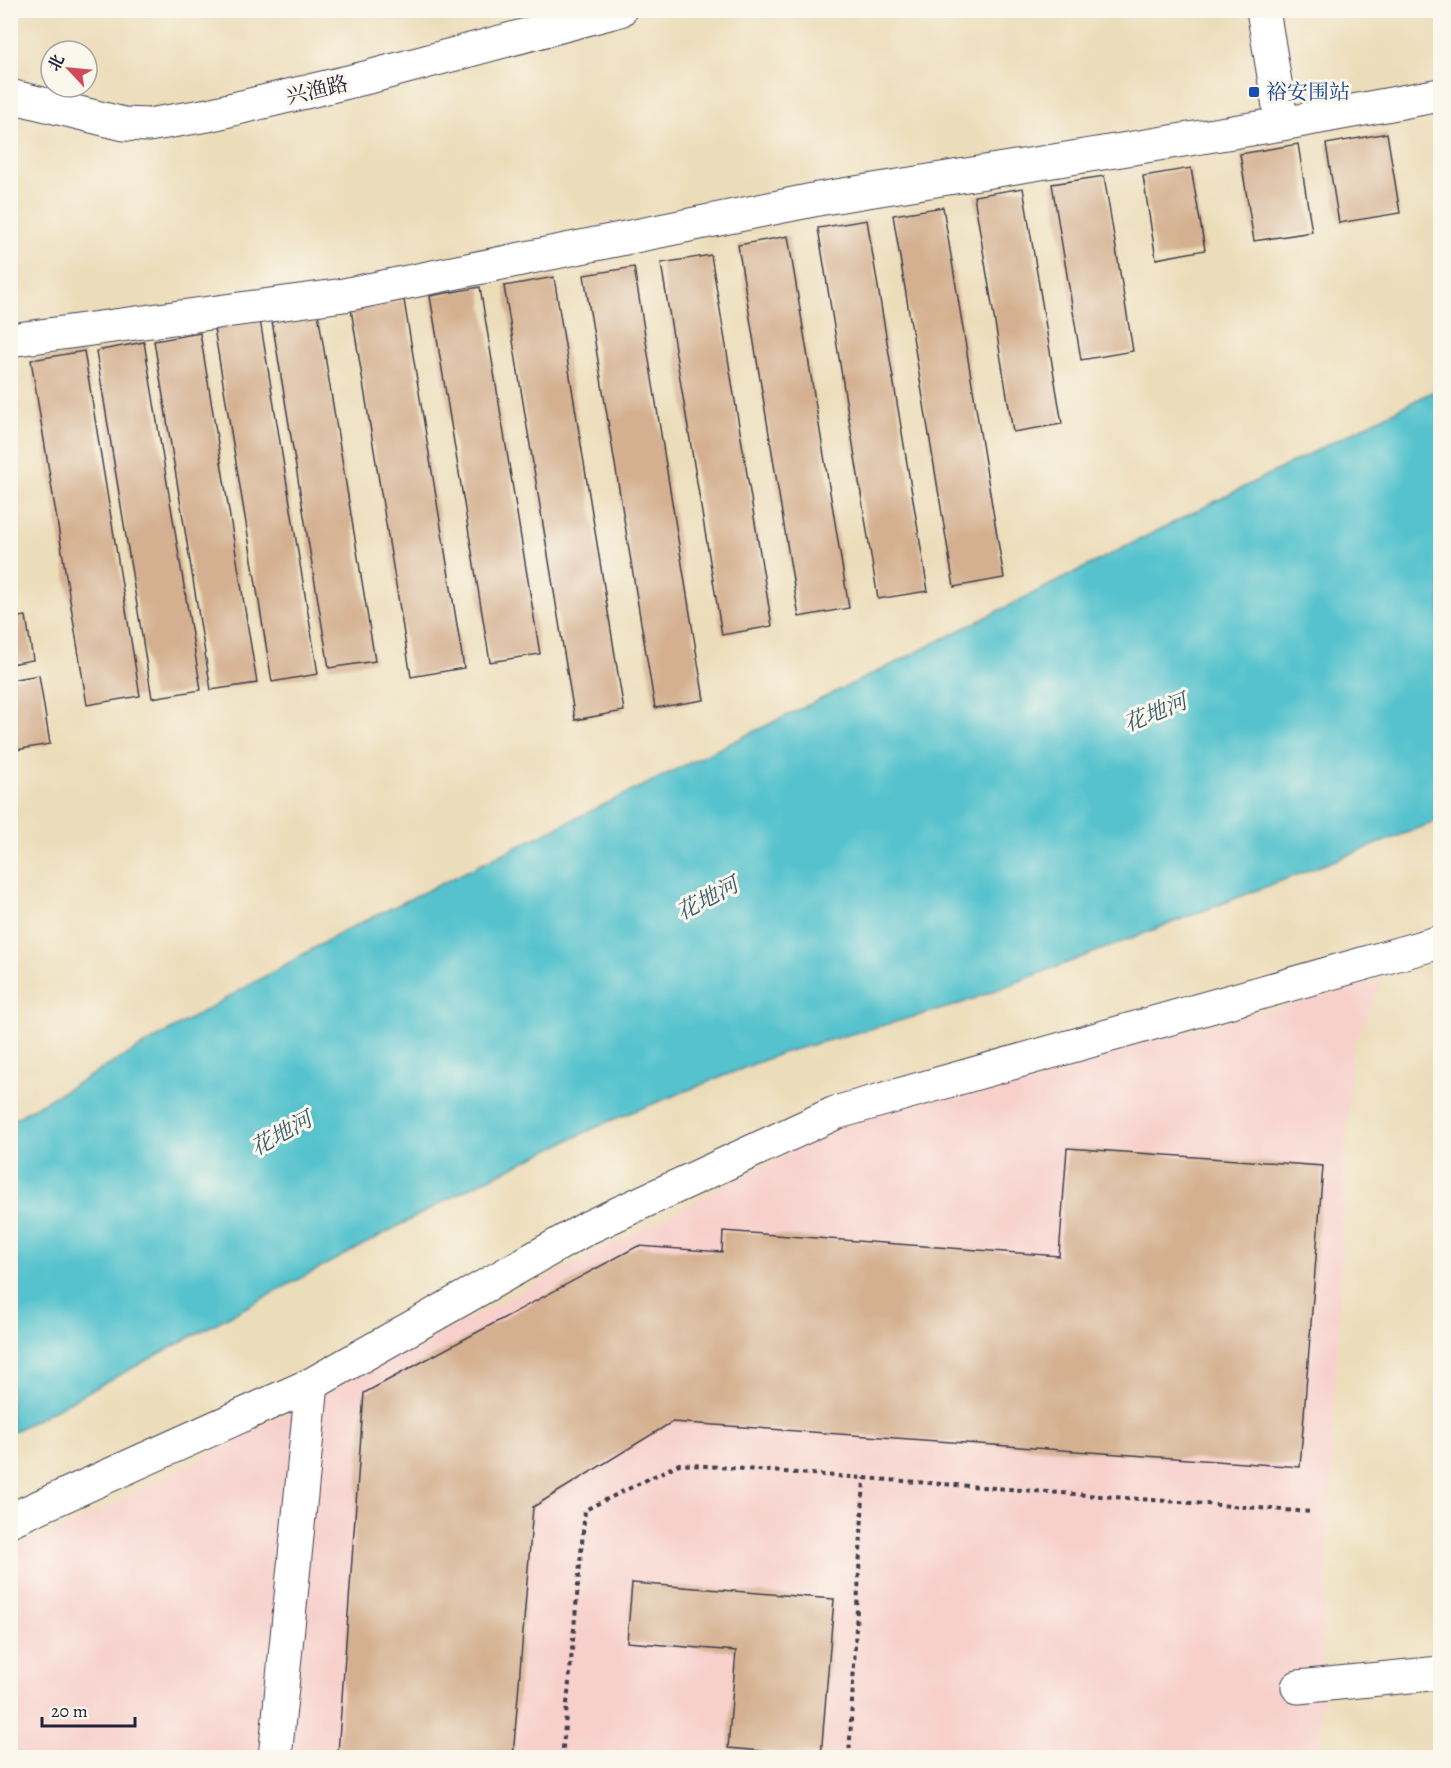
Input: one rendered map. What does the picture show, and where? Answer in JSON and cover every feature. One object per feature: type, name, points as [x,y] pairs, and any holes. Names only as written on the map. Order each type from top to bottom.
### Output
[{"type":"street","name":"兴渔路","points":[[10,96],[124,124],[148,126],[208,115],[369,77],[620,10]]},
{"type":"street","points":[[1263,10],[1282,124]]},
{"type":"street","points":[[10,340],[344,295],[818,199],[1282,124],[1440,95]]},
{"type":"street","points":[[10,1520],[312,1384],[589,1227],[836,1113],[1440,942]]},
{"type":"street","points":[[275,1758],[312,1384]]},
{"type":"street","points":[[1298,1687],[1440,1673]]},
{"type":"path","points":[[562,1758],[585,1510],[679,1464],[1311,1512]]},
{"type":"path","points":[[849,1758],[864,1478]]},
{"type":"shaded area","points":[[1382,980],[1351,1050],[1318,1757],[11,1757],[10,1547],[66,1528],[851,1120]]},
{"type":"water","name":"花地河","points":[[1440,388],[1440,820],[957,1005],[782,1053],[607,1122],[475,1185],[11,1433],[11,1121],[344,931],[899,661]]},
{"type":"building","points":[[1387,133],[1400,213],[1339,223],[1326,144]]},
{"type":"building","points":[[1298,144],[1312,232],[1254,241],[1240,154]]},
{"type":"building","points":[[1191,168],[1205,250],[1156,259],[1143,176]]},
{"type":"building","points":[[1104,176],[1133,351],[1081,360],[1052,184]]},
{"type":"building","points":[[1023,188],[1062,424],[1013,432],[974,196]]},
{"type":"building","points":[[943,207],[1004,578],[954,587],[893,215]]},
{"type":"building","points":[[867,220],[928,591],[878,599],[818,228]]},
{"type":"building","points":[[788,236],[849,608],[799,617],[738,245]]},
{"type":"building","points":[[711,255],[772,626],[722,635],[661,263]]},
{"type":"building","points":[[634,267],[704,700],[655,708],[584,275]]},
{"type":"building","points":[[554,277],[624,711],[575,720],[504,286]]},
{"type":"building","points":[[480,287],[540,654],[490,662],[430,296]]},
{"type":"building","points":[[404,300],[464,668],[411,677],[351,309]]},
{"type":"building","points":[[318,313],[375,661],[329,668],[272,321]]},
{"type":"building","points":[[260,320],[318,674],[272,682],[214,328]]},
{"type":"building","points":[[200,333],[257,683],[211,690],[154,341]]},
{"type":"building","points":[[144,342],[201,690],[152,698],[96,351]]},
{"type":"building","points":[[84,351],[140,696],[87,705],[31,360]]},
{"type":"building","points":[[26,616],[33,660],[10,664],[10,618]]},
{"type":"building","points":[[39,675],[50,744],[10,751],[10,680]]},
{"type":"building","points":[[1067,1148],[1323,1166],[1300,1467],[672,1422],[533,1507],[513,1758],[393,1758],[338,1753],[364,1393],[638,1246],[722,1252],[723,1231],[1059,1256]]},
{"type":"building","points":[[632,1583],[834,1599],[821,1756],[728,1748],[736,1651],[627,1642]]},
{"type":"place","name":"裕安围站","points":[[1254,92]]}]
